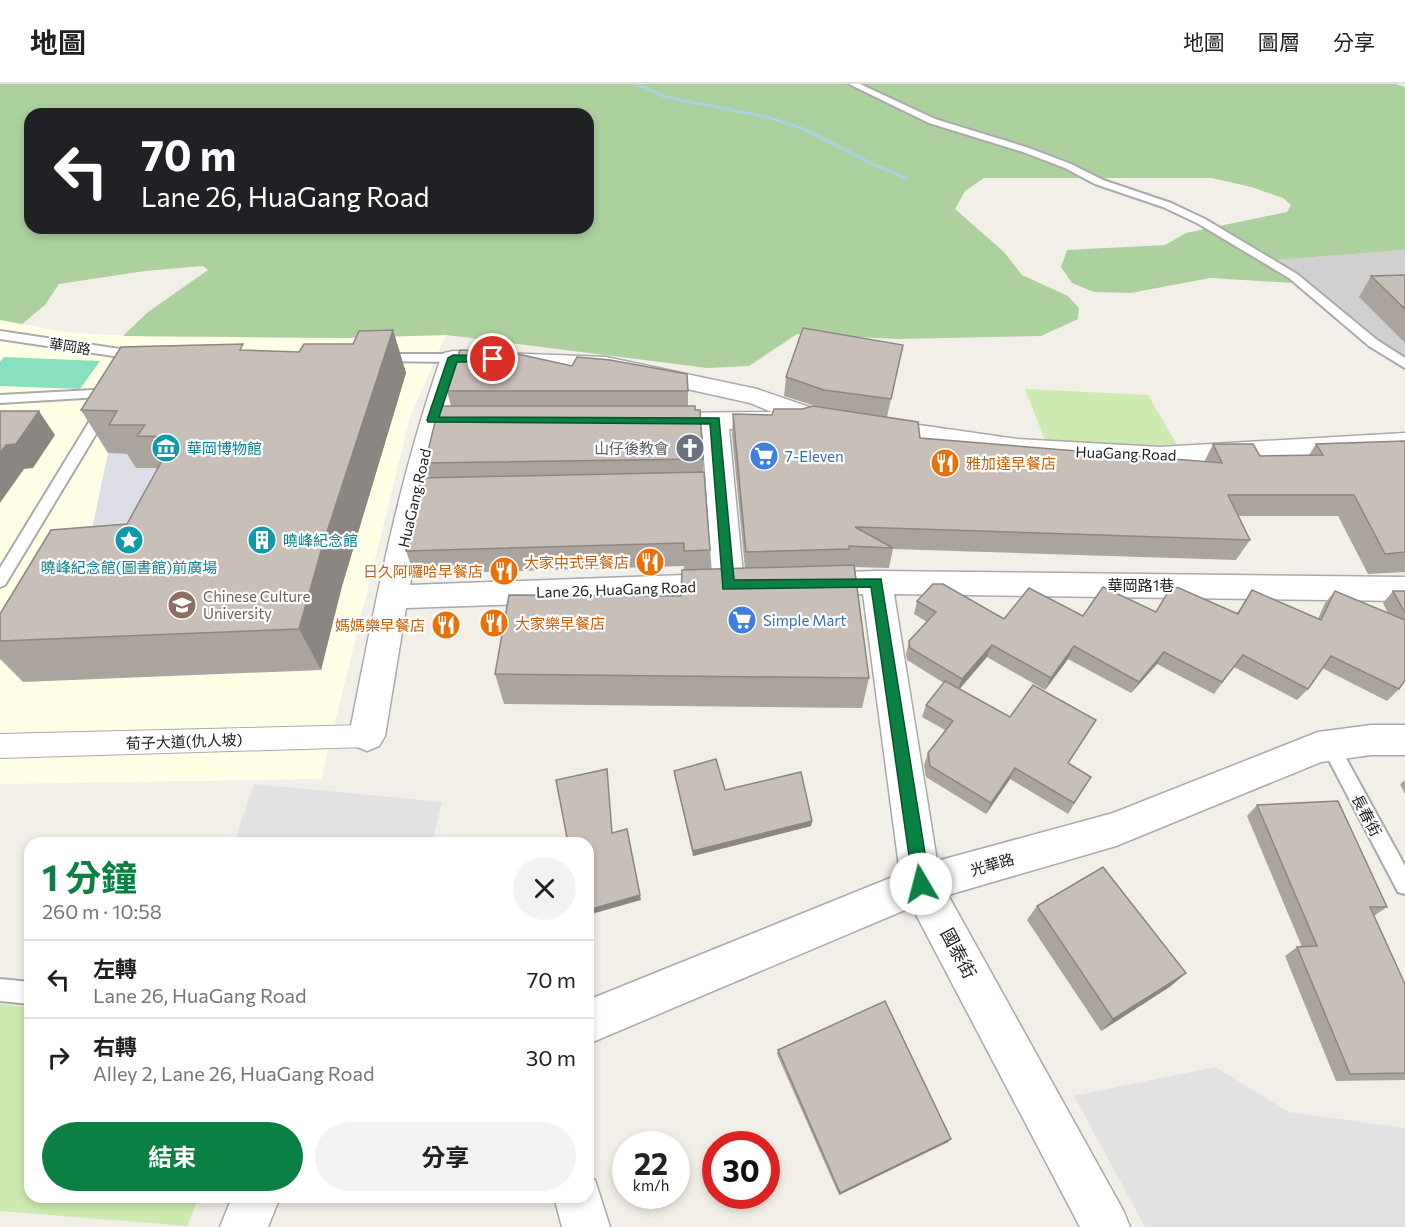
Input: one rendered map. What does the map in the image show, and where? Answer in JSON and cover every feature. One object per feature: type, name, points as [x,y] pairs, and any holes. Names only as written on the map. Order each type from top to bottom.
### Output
[{"type":"street","name":"HuaGang Road","points":[[367,736],[392,597],[419,495],[444,420],[453,358],[606,364],[757,397],[817,419],[1017,448],[1160,456],[1405,442]]},
{"type":"street","points":[[633,420],[817,419]]},
{"type":"street","points":[[715,421],[714,490],[728,585]]},
{"type":"street","name":"Lane 26, HuaGang Road","points":[[392,597],[877,582]]},
{"type":"street","name":"華岡路1巷","points":[[877,582],[1405,589]]},
{"type":"street","name":"國泰街","points":[[877,582],[921,884],[1106,1227]]},
{"type":"street","name":"荀子大道(仇人坡)","points":[[0,746],[367,736]]},
{"type":"street","name":"光華路","points":[[594,1020],[921,884],[1116,829],[1318,747],[1371,740],[1405,740]]},
{"type":"street","points":[[244,1227],[254,1203]]},
{"type":"street","points":[[580,1203],[586,1227]]},
{"type":"lane","points":[[853,84],[932,121],[1026,150],[1068,166],[1099,182],[1167,205],[1201,221],[1293,276],[1373,343],[1405,364]]},
{"type":"lane","name":"華岡路","points":[[0,335],[142,359]]},
{"type":"lane","points":[[360,358],[453,358]]},
{"type":"lane","points":[[0,399],[116,389],[0,581]]},
{"type":"lane","name":"長春街","points":[[1330,745],[1405,885]]},
{"type":"lane","points":[[0,990],[24,992]]},
{"type":"shaded area","points":[[1405,250],[1405,360],[1261,261]]},
{"type":"shaded area","name":"Chinese Culture University","points":[[0,320],[71,333],[154,337],[345,338],[446,335],[410,417],[321,779],[0,784]]},
{"type":"shaded area","name":"曉峰紀念館(圖書館)前廣場","points":[[108,453],[143,454],[198,480],[83,572]]},
{"type":"shaded area","points":[[254,784],[442,802],[433,837],[236,837]]},
{"type":"shaded area","points":[[1215,1067],[1289,1112],[1405,1128],[1405,1227],[1145,1227],[1074,1096]]},
{"type":"green space","points":[[0,84],[1396,84],[1405,87],[1405,250],[1262,261],[1294,283],[1210,278],[1131,293],[1094,292],[1072,283],[1061,267],[1067,250],[1165,245],[1186,233],[1287,212],[1291,205],[1283,198],[1251,187],[1212,178],[984,178],[965,191],[955,209],[1004,252],[1022,275],[1068,296],[1079,308],[1078,319],[1041,336],[897,339],[797,334],[749,366],[707,368],[446,335],[345,338],[123,336],[148,312],[208,270],[203,266],[145,271],[59,284],[45,305],[22,324],[0,320]]},
{"type":"green space","points":[[4,357],[100,361],[80,389],[0,386],[0,362]]},
{"type":"green space","points":[[1025,389],[1148,395],[1190,467],[1053,461]]},
{"type":"green space","points":[[0,1004],[24,1006],[24,1203],[197,1203],[187,1226],[0,1211]]},
{"type":"building","points":[[1405,275],[1405,309],[1371,276]]},
{"type":"building","points":[[803,328],[903,345],[891,399],[824,390],[786,377]]},
{"type":"building","points":[[393,330],[323,544],[299,629],[0,641],[0,614],[51,530],[127,524],[175,437],[137,436],[145,425],[109,425],[117,411],[81,410],[121,347],[243,344],[240,350],[299,352],[304,344],[353,344],[359,331]]},
{"type":"building","points":[[460,350],[504,351],[572,366],[577,357],[610,360],[687,374],[688,391],[447,391]]},
{"type":"building","points":[[439,406],[695,406],[695,410],[700,410],[703,459],[425,463]]},
{"type":"building","points":[[813,406],[918,422],[920,438],[1222,463],[1213,444],[1253,444],[1260,456],[1323,455],[1316,444],[1405,441],[1405,552],[1385,554],[1354,495],[1228,495],[1250,540],[855,527],[893,548],[849,546],[849,549],[746,552],[733,414],[772,415],[774,409],[802,409]]},
{"type":"building","points":[[0,411],[39,411],[16,444],[6,445],[0,453]]},
{"type":"building","points":[[704,472],[710,550],[684,551],[684,543],[406,551],[421,478]]},
{"type":"building","points":[[854,565],[869,678],[495,674],[509,595],[681,596],[682,570]]},
{"type":"building","points":[[933,584],[943,584],[1004,619],[1029,588],[1083,616],[1103,587],[1156,612],[1171,587],[1179,588],[1238,614],[1252,590],[1321,620],[1335,591],[1405,620],[1405,680],[1399,689],[1331,656],[1308,689],[1243,655],[1222,682],[1164,652],[1139,682],[1074,646],[1051,678],[992,645],[962,679],[910,648],[909,641],[936,612],[917,601]]},
{"type":"building","points":[[1393,591],[1405,591],[1405,613]]},
{"type":"building","points":[[945,681],[1010,717],[1033,685],[1096,720],[1068,763],[1091,777],[1074,803],[1015,768],[991,803],[930,766],[928,753],[953,721],[926,705]]},
{"type":"building","points":[[716,759],[725,790],[801,772],[812,821],[693,851],[674,771]]},
{"type":"building","points":[[607,769],[612,833],[627,829],[640,895],[594,908],[594,837],[567,837],[556,780]]},
{"type":"building","points":[[1338,801],[1387,907],[1370,907],[1405,984],[1405,1073],[1350,1074],[1297,947],[1317,946],[1257,805]]},
{"type":"building","points":[[1103,867],[1186,973],[1113,1019],[1037,906]]},
{"type":"building","points":[[885,1001],[951,1139],[840,1193],[778,1050]]},
{"type":"waterway","points":[[636,84],[666,97],[769,118],[804,129],[872,164],[906,178]]},
{"type":"place","name":"華岡博物館","points":[[166,448]]},
{"type":"place","name":"山仔後教會","points":[[690,448]]},
{"type":"place","name":"7-Eleven","points":[[764,456]]},
{"type":"place","name":"雅加達早餐店","points":[[945,463]]},
{"type":"place","name":"曉峰紀念館(圖書館)前廣場","points":[[129,540]]},
{"type":"place","name":"曉峰紀念館","points":[[262,540]]},
{"type":"place","name":"大家中式早餐店","points":[[650,562]]},
{"type":"place","name":"日久阿囉哈早餐店","points":[[504,571]]},
{"type":"place","name":"Chinese Culture University","points":[[182,605]]},
{"type":"place","name":"Simple Mart","points":[[742,620]]},
{"type":"place","name":"大家樂早餐店","points":[[494,623]]},
{"type":"place","name":"媽媽樂早餐店","points":[[446,625]]},
{"type":"route","points":[[493,359],[453,358],[432,420],[715,421],[728,585],[877,582],[921,884]]}]
